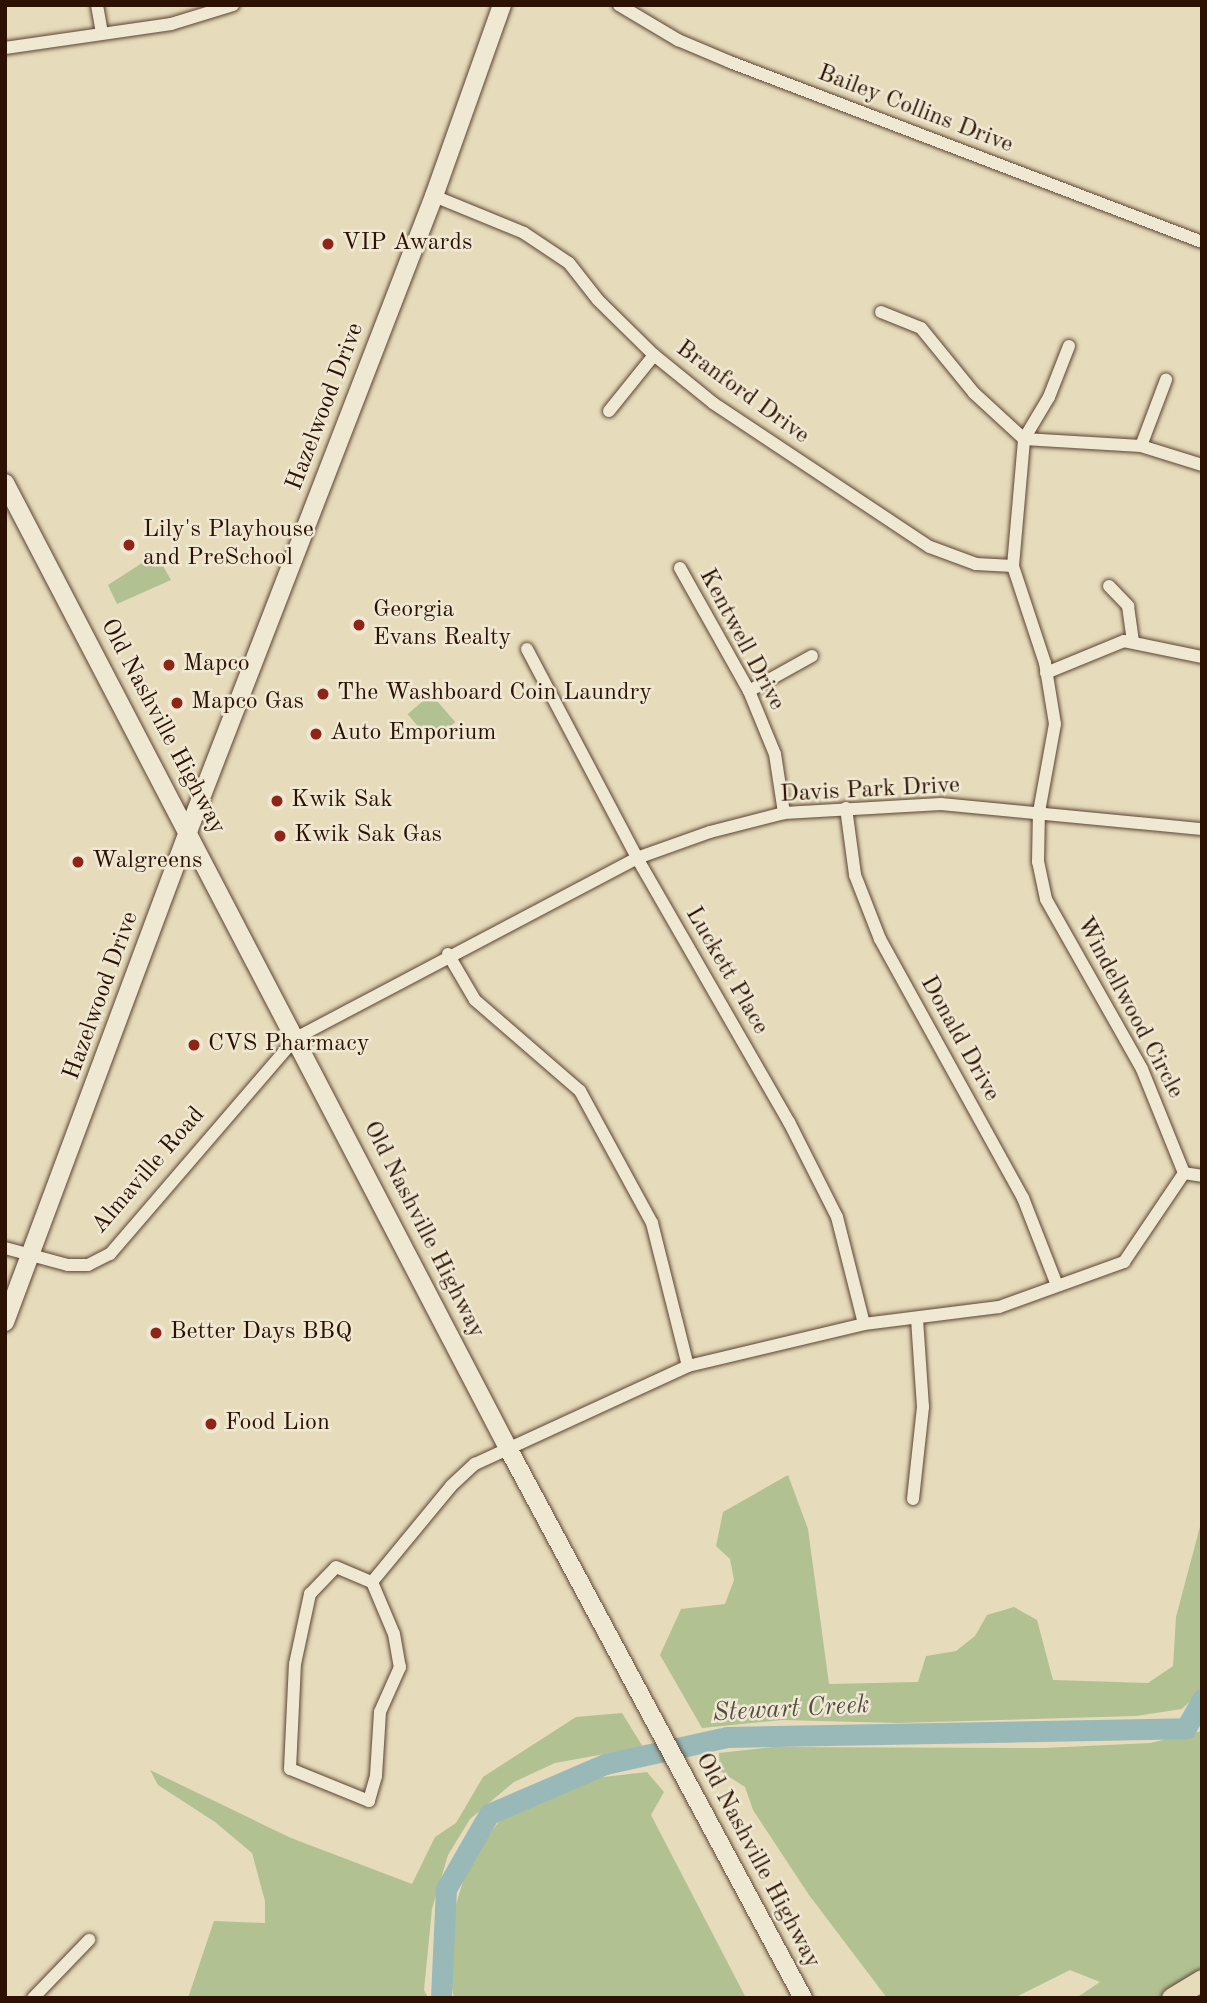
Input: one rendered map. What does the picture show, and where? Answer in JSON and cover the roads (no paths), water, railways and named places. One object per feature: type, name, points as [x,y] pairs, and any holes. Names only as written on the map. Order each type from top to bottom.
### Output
[{"type":"main road","name":"Hazelwood Drive","points":[[31,1258],[189,829],[434,196],[502,5]]},
{"type":"main road","name":"Old Nashville Highway","points":[[5,483],[189,829],[509,1450],[803,1998]]},
{"type":"main road","points":[[5,1322],[31,1258]]},
{"type":"main road","points":[[1172,1998],[1202,1980]]},
{"type":"street","points":[[97,5],[102,33]]},
{"type":"street","points":[[5,48],[171,24],[233,5]]},
{"type":"street","name":"Bailey Collins Drive","points":[[619,5],[678,40],[730,62],[1202,242]]},
{"type":"street","name":"Branford Drive","points":[[434,196],[500,221],[569,263],[598,300],[654,355],[713,403],[930,547],[976,564],[1013,566]]},
{"type":"street","points":[[881,312],[921,328],[974,393],[1024,439],[1141,446],[1202,464]]},
{"type":"street","points":[[1024,439],[1049,397],[1069,346]]},
{"type":"street","points":[[609,411],[654,355]]},
{"type":"street","points":[[1141,446],[1166,380]]},
{"type":"street","name":"Windellwood Circle","points":[[1024,439],[1016,494],[1013,566],[1046,673],[1055,724],[1039,812],[1038,862],[1046,899],[1142,1069],[1184,1173]]},
{"type":"street","name":"Kentwell Drive","points":[[680,568],[749,691],[775,754],[783,813]]},
{"type":"street","points":[[1109,586],[1128,606],[1133,640]]},
{"type":"street","points":[[1046,673],[1133,640],[1202,657]]},
{"type":"street","name":"Luckett Place","points":[[527,649],[637,858],[789,1122],[837,1217],[864,1324]]},
{"type":"street","points":[[749,691],[812,656]]},
{"type":"street","name":"Davis Park Drive","points":[[296,1038],[448,954],[637,858],[710,832],[783,813],[941,804],[1202,829]]},
{"type":"street","name":"Donald Drive","points":[[846,808],[855,876],[880,939],[1023,1198],[1057,1285]]},
{"type":"street","points":[[448,954],[475,1000],[580,1091],[652,1223],[688,1366]]},
{"type":"street","name":"Almaville Road","points":[[5,1248],[31,1258],[89,1265],[110,1254],[296,1038]]},
{"type":"street","points":[[372,1582],[450,1486],[475,1464],[688,1366],[864,1324],[917,1320],[999,1307],[1124,1262],[1184,1173],[1202,1176]]},
{"type":"street","points":[[913,1499],[923,1407],[917,1320]]},
{"type":"street","points":[[336,1567],[372,1582],[394,1634],[400,1667],[380,1712],[376,1776],[369,1801],[290,1769],[295,1664],[310,1594],[336,1567]]},
{"type":"street","points":[[33,1998],[89,1940]]},
{"type":"waterway","name":"Stewart Creek","points":[[441,1998],[446,1889],[489,1814],[605,1764],[727,1737],[1186,1728],[1202,1699]]},
{"type":"place","name":"VIP Awards","points":[[328,244]]},
{"type":"place","name":"Lily's Playhouse and PreSchool","points":[[129,545]]},
{"type":"place","name":"Georgia Evans Realty","points":[[359,625]]},
{"type":"place","name":"Mapco","points":[[169,665]]},
{"type":"place","name":"The Washboard Coin Laundry","points":[[323,694]]},
{"type":"place","name":"Mapco Gas","points":[[177,703]]},
{"type":"place","name":"Auto Emporium","points":[[316,734]]},
{"type":"place","name":"Kwik Sak","points":[[277,801]]},
{"type":"place","name":"Kwik Sak Gas","points":[[280,836]]},
{"type":"place","name":"Walgreens","points":[[78,862]]},
{"type":"place","name":"CVS Pharmacy","points":[[194,1045]]},
{"type":"place","name":"Better Days BBQ","points":[[156,1333]]},
{"type":"place","name":"Food Lion","points":[[211,1424]]}]
